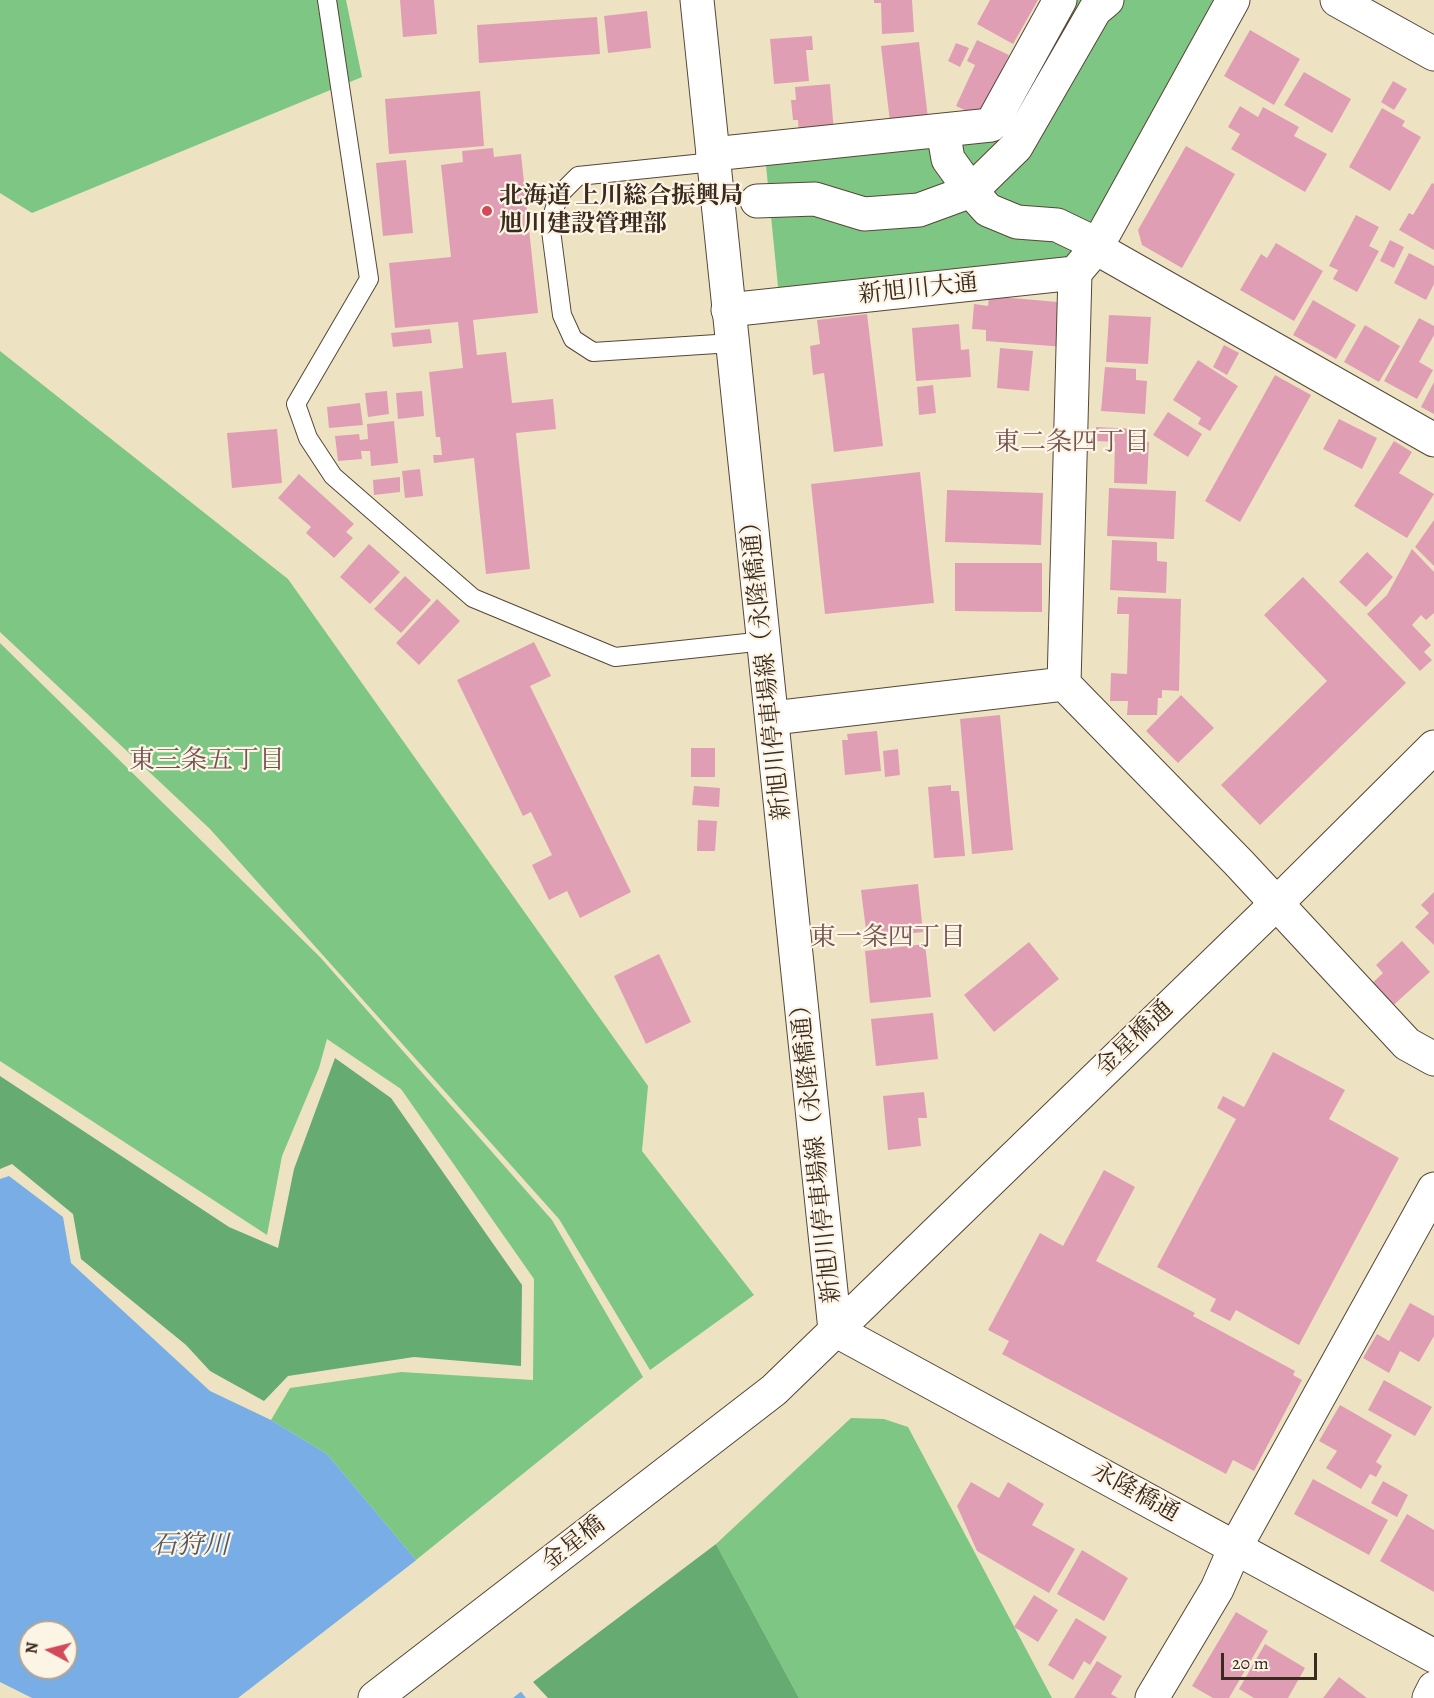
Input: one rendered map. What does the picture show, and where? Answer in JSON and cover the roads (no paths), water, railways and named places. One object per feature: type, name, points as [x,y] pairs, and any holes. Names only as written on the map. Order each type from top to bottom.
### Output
[{"type":"street","name":"新旭川停車場線（永隆橋通）","points":[[697,0],[835,1330]]},
{"type":"street","points":[[713,158],[991,125],[1060,0]]},
{"type":"street","points":[[757,201],[815,199],[864,214],[919,210],[971,191],[1016,147],[1095,10],[1107,0]]},
{"type":"street","points":[[1233,0],[1096,248],[1076,273],[1064,684],[1277,903],[1407,1044],[1434,1059]]},
{"type":"street","points":[[1337,0],[1434,54]]},
{"type":"street","points":[[943,130],[948,159],[988,210],[1017,222],[1057,225],[1082,237],[1096,248],[1434,440]]},
{"type":"street","name":"新旭川大通","points":[[728,310],[1076,273]]},
{"type":"street","points":[[773,718],[1064,684]]},
{"type":"street","name":"金星橋通","points":[[774,1390],[1277,903],[1434,747]]},
{"type":"street","points":[[1152,1698],[1217,1589],[1235,1548],[1434,1189]]},
{"type":"street","name":"永隆橋通","points":[[835,1330],[1434,1656]]},
{"type":"street","name":"金星橋","points":[[375,1698],[774,1390]]},
{"type":"street","points":[[1429,1698],[1434,1688]]},
{"type":"lane","points":[[327,0],[369,279],[296,404],[308,438],[333,476],[473,598],[615,657],[765,641]]},
{"type":"lane","points":[[713,158],[578,176],[559,195],[550,223],[562,315],[573,339],[593,352],[732,343]]},
{"type":"water","name":"石狩川","points":[[9,1176],[63,1217],[71,1263],[210,1391],[271,1420],[327,1454],[416,1560],[526,1698],[32,1698],[0,1682],[0,1179]]},
{"type":"place","name":"北海道 上川総合振興局 旭川建設管理部","points":[[487,211]]},
{"type":"district","name":"東二条四丁目","points":[[1072,444]]},
{"type":"district","name":"東三条五丁目","points":[[207,762]]},
{"type":"district","name":"東一条四丁目","points":[[888,939]]}]
